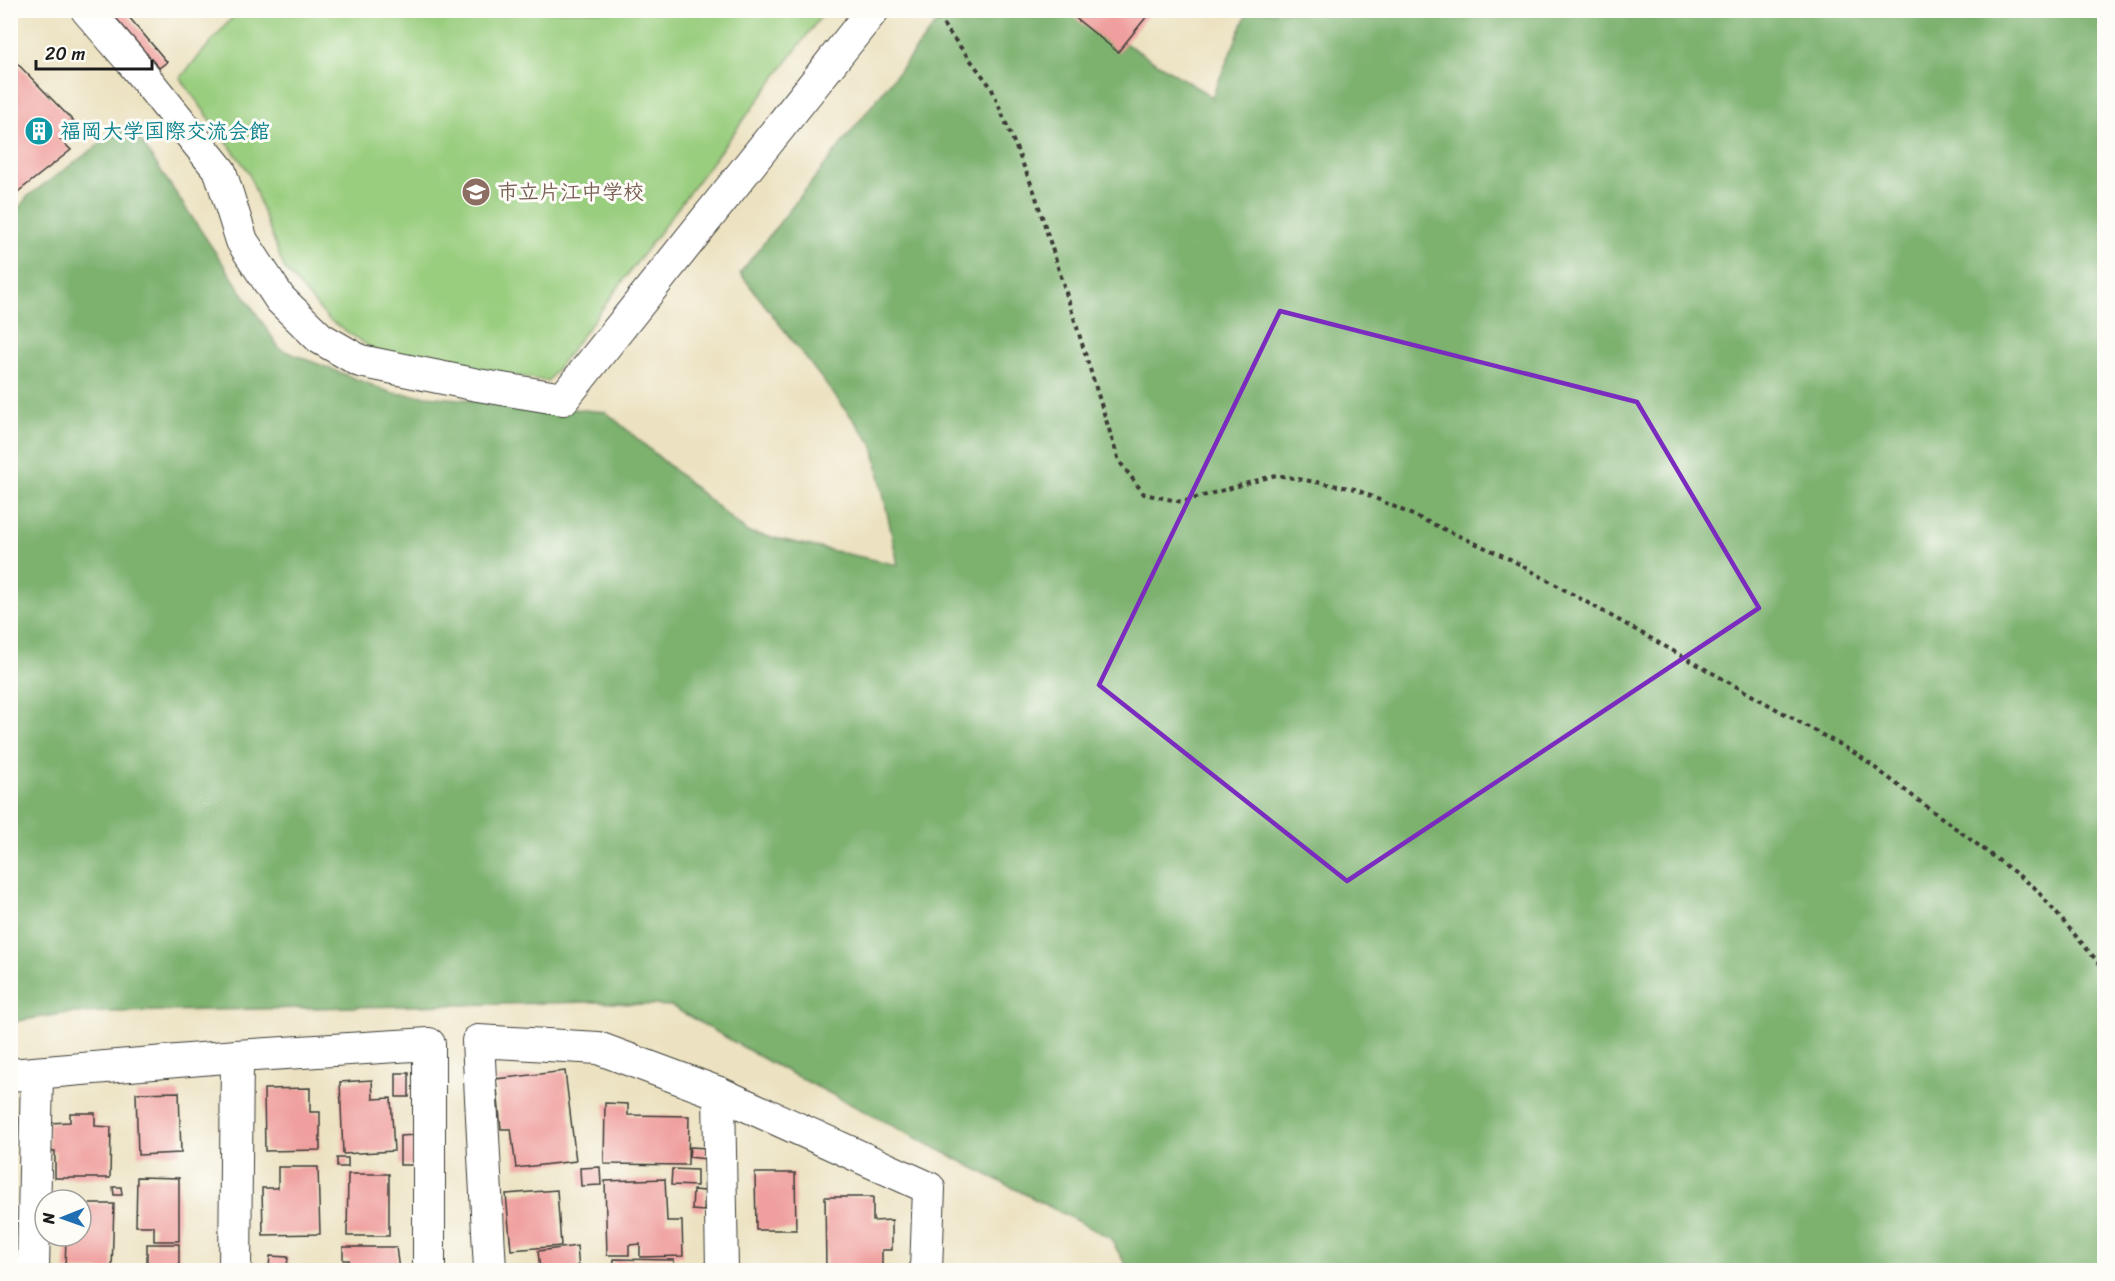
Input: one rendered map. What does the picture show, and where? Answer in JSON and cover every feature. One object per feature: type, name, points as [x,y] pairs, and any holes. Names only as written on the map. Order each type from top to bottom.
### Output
[{"type":"street","points":[[87,10],[220,171],[242,241],[280,300],[320,338],[360,361],[478,385],[563,399],[873,10]]},
{"type":"street","points":[[490,1270],[478,1041],[598,1048],[719,1094],[929,1188],[927,1270]]},
{"type":"street","points":[[33,1270],[24,1074],[237,1056],[429,1044],[429,1270]]},
{"type":"street","points":[[235,1270],[237,1056]]},
{"type":"street","points":[[719,1094],[722,1270]]},
{"type":"path","points":[[932,10],[992,87],[1034,191],[1119,460],[1144,494],[1182,502],[1276,475],[1355,489],[1510,559],[1858,755],[2034,887],[2104,969]]},
{"type":"highlighted area","points":[[1280,311],[1637,402],[1759,608],[1347,881],[1099,685]]},
{"type":"green space","name":"市立片江中学校","points":[[238,11],[825,11],[548,381],[383,356],[328,319],[284,268],[248,171],[180,78]]},
{"type":"green space","points":[[946,11],[1073,11],[1212,97],[1248,11],[2104,11],[2104,1270],[1129,1270],[1110,1238],[771,1063],[671,1006],[594,1002],[68,1013],[11,1022],[10,219],[28,196],[129,123],[280,349],[392,393],[606,412],[747,532],[898,565],[873,445],[740,273]]},
{"type":"building","points":[[109,10],[123,10],[167,62],[159,68]]},
{"type":"building","points":[[1069,10],[1152,10],[1118,52],[1068,12]]},
{"type":"building","name":"福岡大学国際交流会館","points":[[10,56],[76,124],[60,139],[71,150],[10,198]]},
{"type":"building","points":[[565,1071],[576,1161],[516,1168],[511,1129],[501,1129],[496,1079]]},
{"type":"building","points":[[396,1073],[409,1073],[409,1097],[396,1097]]},
{"type":"building","points":[[372,1080],[373,1099],[391,1098],[394,1151],[343,1154],[340,1082]]},
{"type":"building","points":[[310,1088],[310,1112],[320,1112],[320,1150],[265,1151],[264,1089]]},
{"type":"building","points":[[179,1092],[181,1153],[138,1155],[136,1093]]},
{"type":"building","points":[[605,1103],[628,1104],[628,1115],[689,1116],[688,1165],[604,1164]]},
{"type":"building","points":[[70,1113],[95,1113],[95,1126],[111,1127],[110,1178],[55,1178],[55,1151],[49,1151],[48,1123],[70,1122]]},
{"type":"building","points":[[416,1135],[417,1165],[400,1165],[400,1136]]},
{"type":"building","points":[[690,1147],[707,1148],[706,1159],[689,1157]]},
{"type":"building","points":[[337,1158],[348,1158],[348,1167],[337,1167]]},
{"type":"building","points":[[278,1167],[318,1167],[320,1234],[263,1235],[262,1188],[278,1188]]},
{"type":"building","points":[[600,1167],[601,1185],[581,1186],[580,1168]]},
{"type":"building","points":[[672,1169],[697,1170],[697,1186],[671,1185]]},
{"type":"building","points":[[755,1173],[795,1173],[796,1230],[756,1230]]},
{"type":"building","points":[[348,1174],[389,1174],[389,1236],[347,1236]]},
{"type":"building","points":[[137,1177],[179,1178],[179,1241],[154,1241],[154,1226],[136,1226]]},
{"type":"building","points":[[665,1179],[667,1221],[682,1221],[683,1256],[640,1257],[640,1244],[629,1245],[629,1255],[607,1255],[605,1181]]},
{"type":"building","points":[[113,1187],[121,1187],[122,1195],[114,1195]]},
{"type":"building","points":[[557,1190],[561,1246],[511,1250],[506,1194]]},
{"type":"building","points":[[693,1190],[705,1191],[704,1211],[692,1210]]},
{"type":"building","points":[[825,1197],[873,1197],[873,1221],[892,1220],[892,1250],[882,1250],[882,1270],[826,1270]]},
{"type":"building","points":[[93,1204],[114,1204],[112,1270],[65,1270],[66,1248],[93,1248]]},
{"type":"building","points":[[147,1244],[179,1244],[179,1270],[147,1270]]},
{"type":"building","points":[[577,1246],[579,1270],[540,1270],[538,1251]]},
{"type":"building","points":[[343,1247],[396,1247],[399,1270],[349,1270],[349,1260],[343,1260]]},
{"type":"building","points":[[270,1256],[288,1257],[287,1268],[269,1267]]},
{"type":"building","points":[[614,1259],[674,1260],[674,1270],[613,1270]]},
{"type":"building","points":[[974,1266],[1017,1268],[1017,1270],[974,1270]]},
{"type":"place","name":"福岡大学国際交流会館","points":[[39,131]]},
{"type":"place","name":"市立片江中学校","points":[[476,192]]}]
